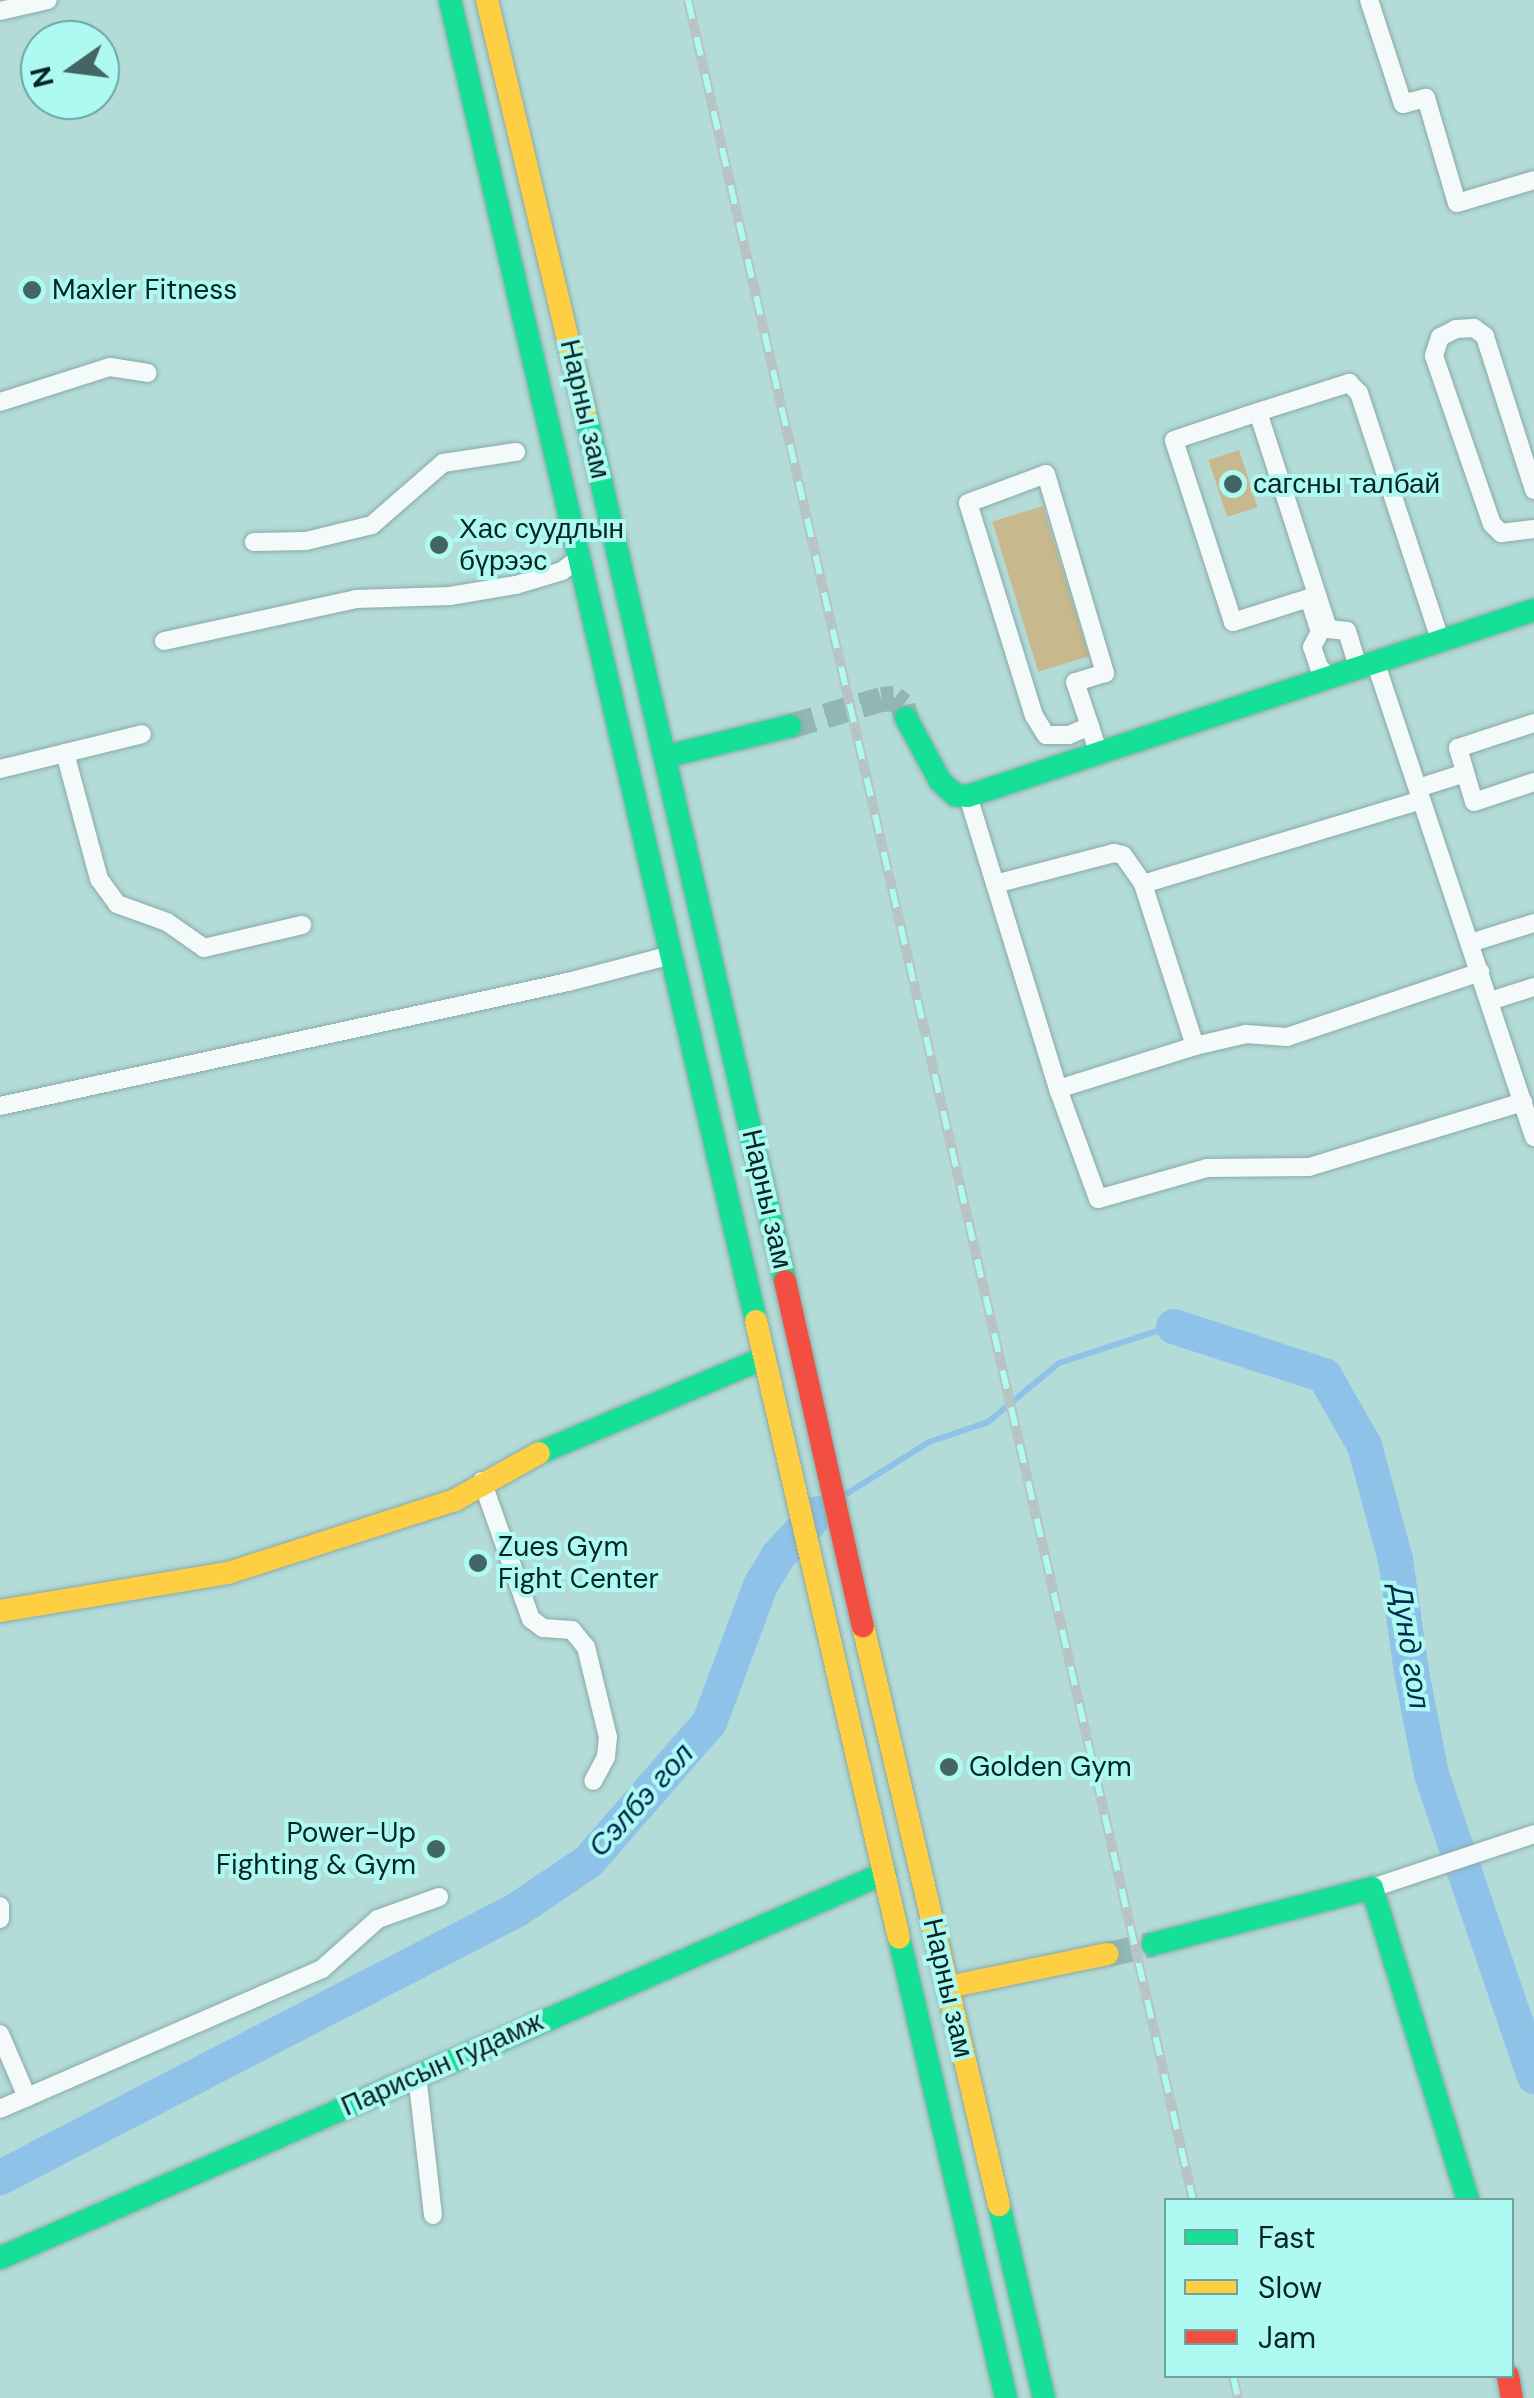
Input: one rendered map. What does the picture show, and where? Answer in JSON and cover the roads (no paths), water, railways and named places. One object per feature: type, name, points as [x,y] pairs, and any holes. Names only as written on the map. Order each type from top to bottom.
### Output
[{"type":"main road","name":"Нарны зам","points":[[450,0],[782,1446],[1006,2398]]},
{"type":"main road","name":"Нарны зам","points":[[489,8],[669,764],[816,1422],[1044,2398]]},
{"type":"main road","points":[[456,26],[470,13],[489,8]]},
{"type":"main road","points":[[906,718],[940,781],[955,796],[968,796],[1534,610]]},
{"type":"main road","points":[[669,764],[791,732]]},
{"type":"main road","points":[[670,949],[690,932],[708,933]]},
{"type":"main road","points":[[0,1611],[228,1574],[455,1500],[482,1481],[570,1437],[762,1359]]},
{"type":"main road","name":"Парисын гудамж","points":[[0,2258],[884,1873]]},
{"type":"main road","points":[[1154,1944],[1372,1888],[1467,2198]]},
{"type":"main road","points":[[948,1987],[1108,1954]]},
{"type":"main road","points":[[978,2270],[998,2277],[1013,2263]]},
{"type":"main road","points":[[986,2312],[1002,2292],[1021,2297]]},
{"type":"street","points":[[0,11],[48,0]]},
{"type":"street","points":[[1369,0],[1403,104],[1426,98],[1457,203],[1534,180]]},
{"type":"street","points":[[1534,490],[1485,336],[1474,328],[1456,329],[1440,337],[1434,356],[1492,524],[1501,533],[1534,529]]},
{"type":"street","points":[[0,402],[110,367],[148,373]]},
{"type":"street","points":[[1328,676],[1319,668],[1312,647],[1320,632],[1309,598],[1233,622],[1174,440],[1349,384],[1359,393],[1440,640]]},
{"type":"street","points":[[1258,412],[1328,629],[1347,631],[1366,664],[1420,794],[1534,1137]]},
{"type":"street","points":[[254,542],[306,541],[372,525],[443,463],[516,452]]},
{"type":"street","points":[[1090,726],[1070,734],[1046,735],[1034,716],[968,503],[1046,474],[1106,673],[1075,682],[1090,726],[1098,754]]},
{"type":"street","points":[[164,642],[356,599],[450,596],[516,585],[562,571],[579,558]]},
{"type":"street","points":[[1534,722],[1458,748],[1474,802],[1534,782]]},
{"type":"street","points":[[0,770],[142,734]]},
{"type":"street","points":[[65,753],[98,879],[117,904],[167,922],[204,948],[302,925]]},
{"type":"street","points":[[1143,884],[1420,794],[1464,774]]},
{"type":"street","points":[[968,796],[1058,1088],[1098,1199],[1207,1168],[1309,1167],[1523,1102]]},
{"type":"street","points":[[996,884],[1114,853],[1123,856],[1143,884],[1195,1046]]},
{"type":"street","points":[[1470,944],[1534,923]]},
{"type":"street","points":[[0,1106],[568,982],[670,949]]},
{"type":"street","points":[[1058,1088],[1246,1034],[1287,1036],[1480,972]]},
{"type":"street","points":[[1490,1001],[1534,987]]},
{"type":"street","points":[[482,1481],[531,1619],[543,1628],[572,1630],[586,1647],[608,1737],[606,1758],[593,1780]]},
{"type":"street","points":[[1372,1888],[1534,1834]]},
{"type":"street","points":[[0,2109],[322,1969],[378,1919],[439,1897]]},
{"type":"street","points":[[0,1906],[0,1919]]},
{"type":"street","points":[[0,2034],[27,2097]]},
{"type":"street","points":[[417,2075],[433,2215]]},
{"type":"waterway","name":"Сэлбэ гол","points":[[843,1496],[929,1442],[988,1422],[1059,1363],[1173,1326]]},
{"type":"waterway","name":"Дунд гол","points":[[1173,1326],[1324,1375],[1364,1445],[1395,1559],[1431,1774],[1534,2076]]},
{"type":"waterway","name":"Сэлбэ гол","points":[[0,2177],[517,1909],[588,1861],[709,1722],[760,1585],[778,1555],[817,1513]]},
{"type":"tunnel","points":[[790,726],[894,698],[903,705],[906,718]]},
{"type":"tunnel","points":[[1108,1954],[1153,1944]]},
{"type":"railway","points":[[688,0],[1193,2198]]},
{"type":"railway","points":[[1233,2378],[1238,2398]]},
{"type":"place","name":"Maxler Fitness","points":[[32,290]]},
{"type":"place","name":"сагсны талбай","points":[[1233,484]]},
{"type":"place","name":"Хас суудлын бүрээс","points":[[439,545]]},
{"type":"place","name":"Zues Gym Fight Center","points":[[478,1563]]},
{"type":"place","name":"Golden Gym","points":[[949,1767]]},
{"type":"place","name":"Power-Up Fighting & Gym","points":[[436,1849]]}]
